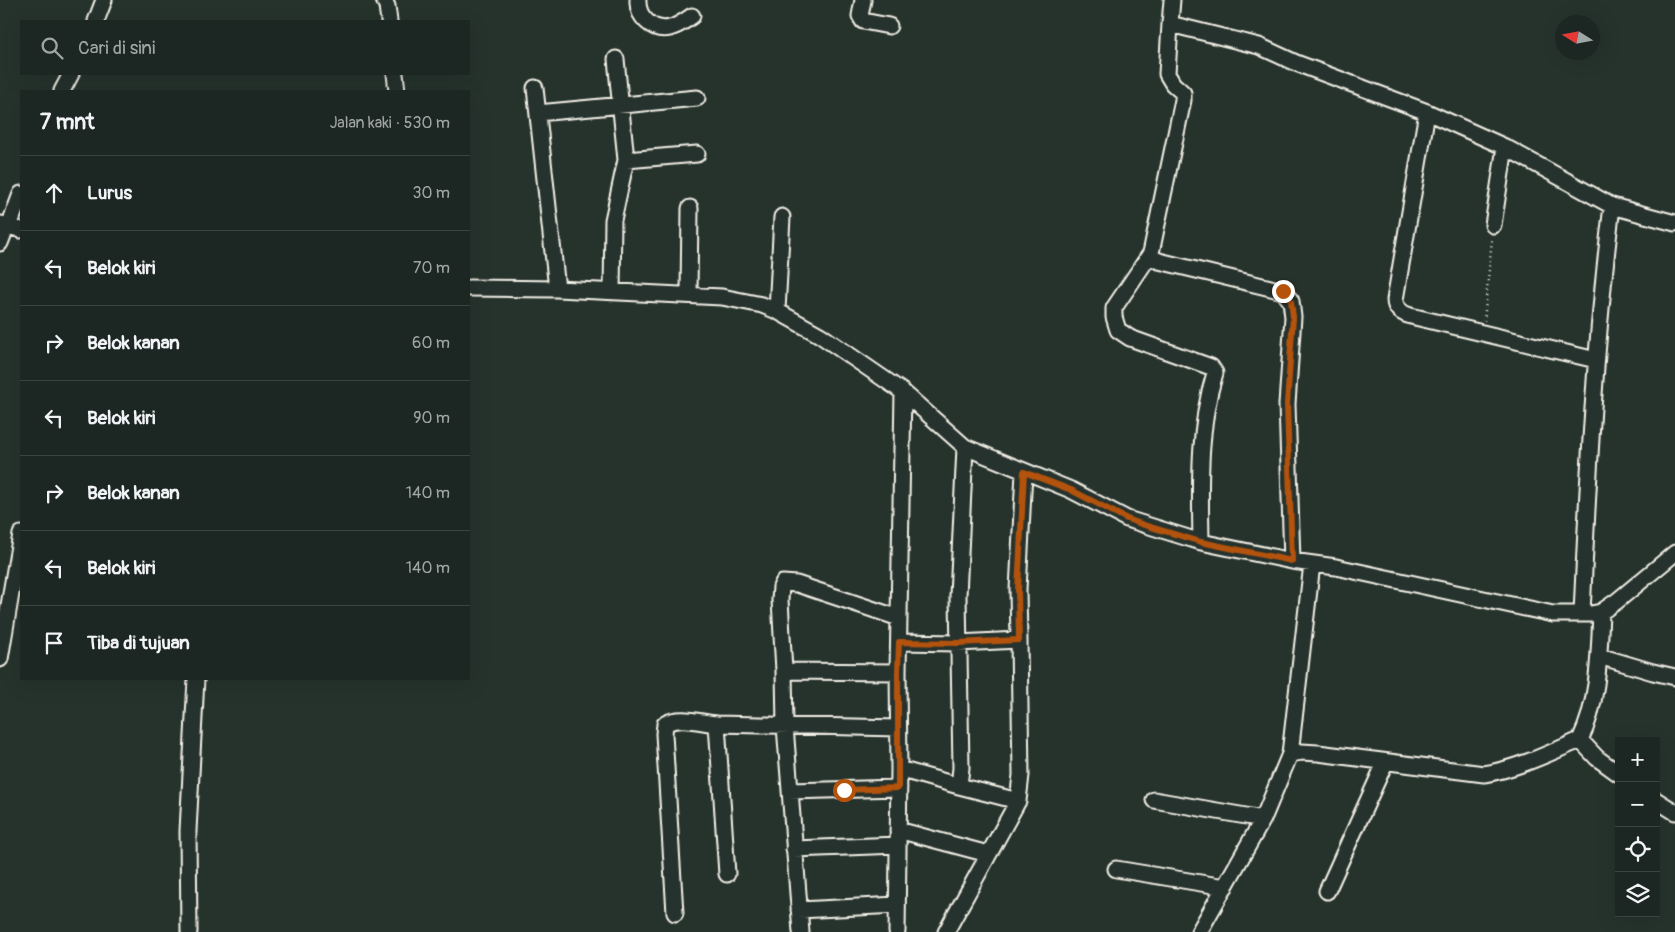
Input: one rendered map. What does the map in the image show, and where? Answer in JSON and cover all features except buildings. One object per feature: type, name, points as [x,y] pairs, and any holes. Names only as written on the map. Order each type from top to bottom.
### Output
[{"type":"street","points":[[96,20],[104,0]]},
{"type":"street","points":[[384,0],[389,20]]},
{"type":"street","points":[[638,0],[640,12],[647,22],[657,27],[668,28],[692,16]]},
{"type":"street","points":[[863,0],[860,16],[863,21],[889,26]]},
{"type":"street","points":[[1172,0],[1168,74],[1169,79],[1184,97],[1151,254],[1114,308],[1114,317],[1118,330],[1130,338],[1211,367],[1215,374],[1204,420],[1200,500],[1201,542]]},
{"type":"street","points":[[1170,24],[1260,46],[1296,63],[1427,112],[1506,147],[1612,206],[1675,223]]},
{"type":"street","points":[[612,292],[613,220],[626,160],[616,59]]},
{"type":"street","points":[[63,90],[70,75]]},
{"type":"street","points":[[395,75],[397,90]]},
{"type":"street","points":[[535,88],[557,289]]},
{"type":"street","points":[[538,113],[697,98]]},
{"type":"street","points":[[1427,112],[1395,304],[1406,315],[1596,360]]},
{"type":"street","points":[[1493,225],[1506,147]]},
{"type":"street","points":[[626,160],[697,154]]},
{"type":"street","points":[[0,243],[10,225],[20,197]]},
{"type":"street","points":[[1582,614],[1596,360],[1604,267],[1612,206]]},
{"type":"street","points":[[689,295],[690,208]]},
{"type":"street","points":[[777,310],[782,217]]},
{"type":"street","points":[[1151,254],[1153,258],[1159,261],[1283,291],[1291,301],[1293,317],[1287,404],[1292,561]]},
{"type":"street","points":[[470,288],[557,289],[722,296],[744,300],[777,310],[820,335],[903,392],[965,447],[1071,490],[1127,519],[1201,542],[1292,561],[1336,567],[1553,614],[1601,612],[1675,553]]},
{"type":"street","points":[[896,932],[903,392]]},
{"type":"street","points":[[959,786],[961,768],[958,643],[965,447]]},
{"type":"street","points":[[946,932],[1018,801],[1021,775],[1018,590],[1024,472]]},
{"type":"street","points":[[0,659],[20,539]]},
{"type":"street","points":[[1200,932],[1263,819],[1290,754],[1312,564]]},
{"type":"street","points":[[801,932],[785,726],[781,587],[783,583],[797,584],[899,618]]},
{"type":"street","points":[[1290,754],[1302,752],[1318,753],[1385,763],[1484,774],[1504,771],[1559,750],[1580,740],[1591,714],[1599,656],[1601,612]]},
{"type":"street","points":[[899,642],[958,643],[1019,640]]},
{"type":"street","points":[[1599,656],[1653,672],[1675,676]]},
{"type":"street","points":[[784,671],[898,672]]},
{"type":"street","points":[[189,932],[188,831],[196,680]]},
{"type":"street","points":[[676,912],[664,734],[666,724],[681,720],[717,724],[898,728]]},
{"type":"street","points":[[717,724],[728,874]]},
{"type":"street","points":[[1580,740],[1598,758],[1615,771]]},
{"type":"street","points":[[1327,891],[1385,763]]},
{"type":"street","points":[[899,769],[1018,801]]},
{"type":"street","points":[[790,791],[898,788]]},
{"type":"street","points":[[1154,800],[1263,819]]},
{"type":"street","points":[[1660,803],[1675,812]]},
{"type":"street","points":[[794,849],[898,837],[988,854]]},
{"type":"street","points":[[1116,868],[1225,887]]},
{"type":"street","points":[[799,910],[897,905]]},
{"type":"path","points":[[1483,333],[1493,225]]},
{"type":"route","points":[[844,790],[898,788],[899,642],[958,643],[1019,640],[1018,590],[1024,472],[1071,490],[1108,510],[1144,525],[1201,542],[1292,561],[1288,483],[1287,404],[1293,317],[1291,301],[1283,291]]}]
